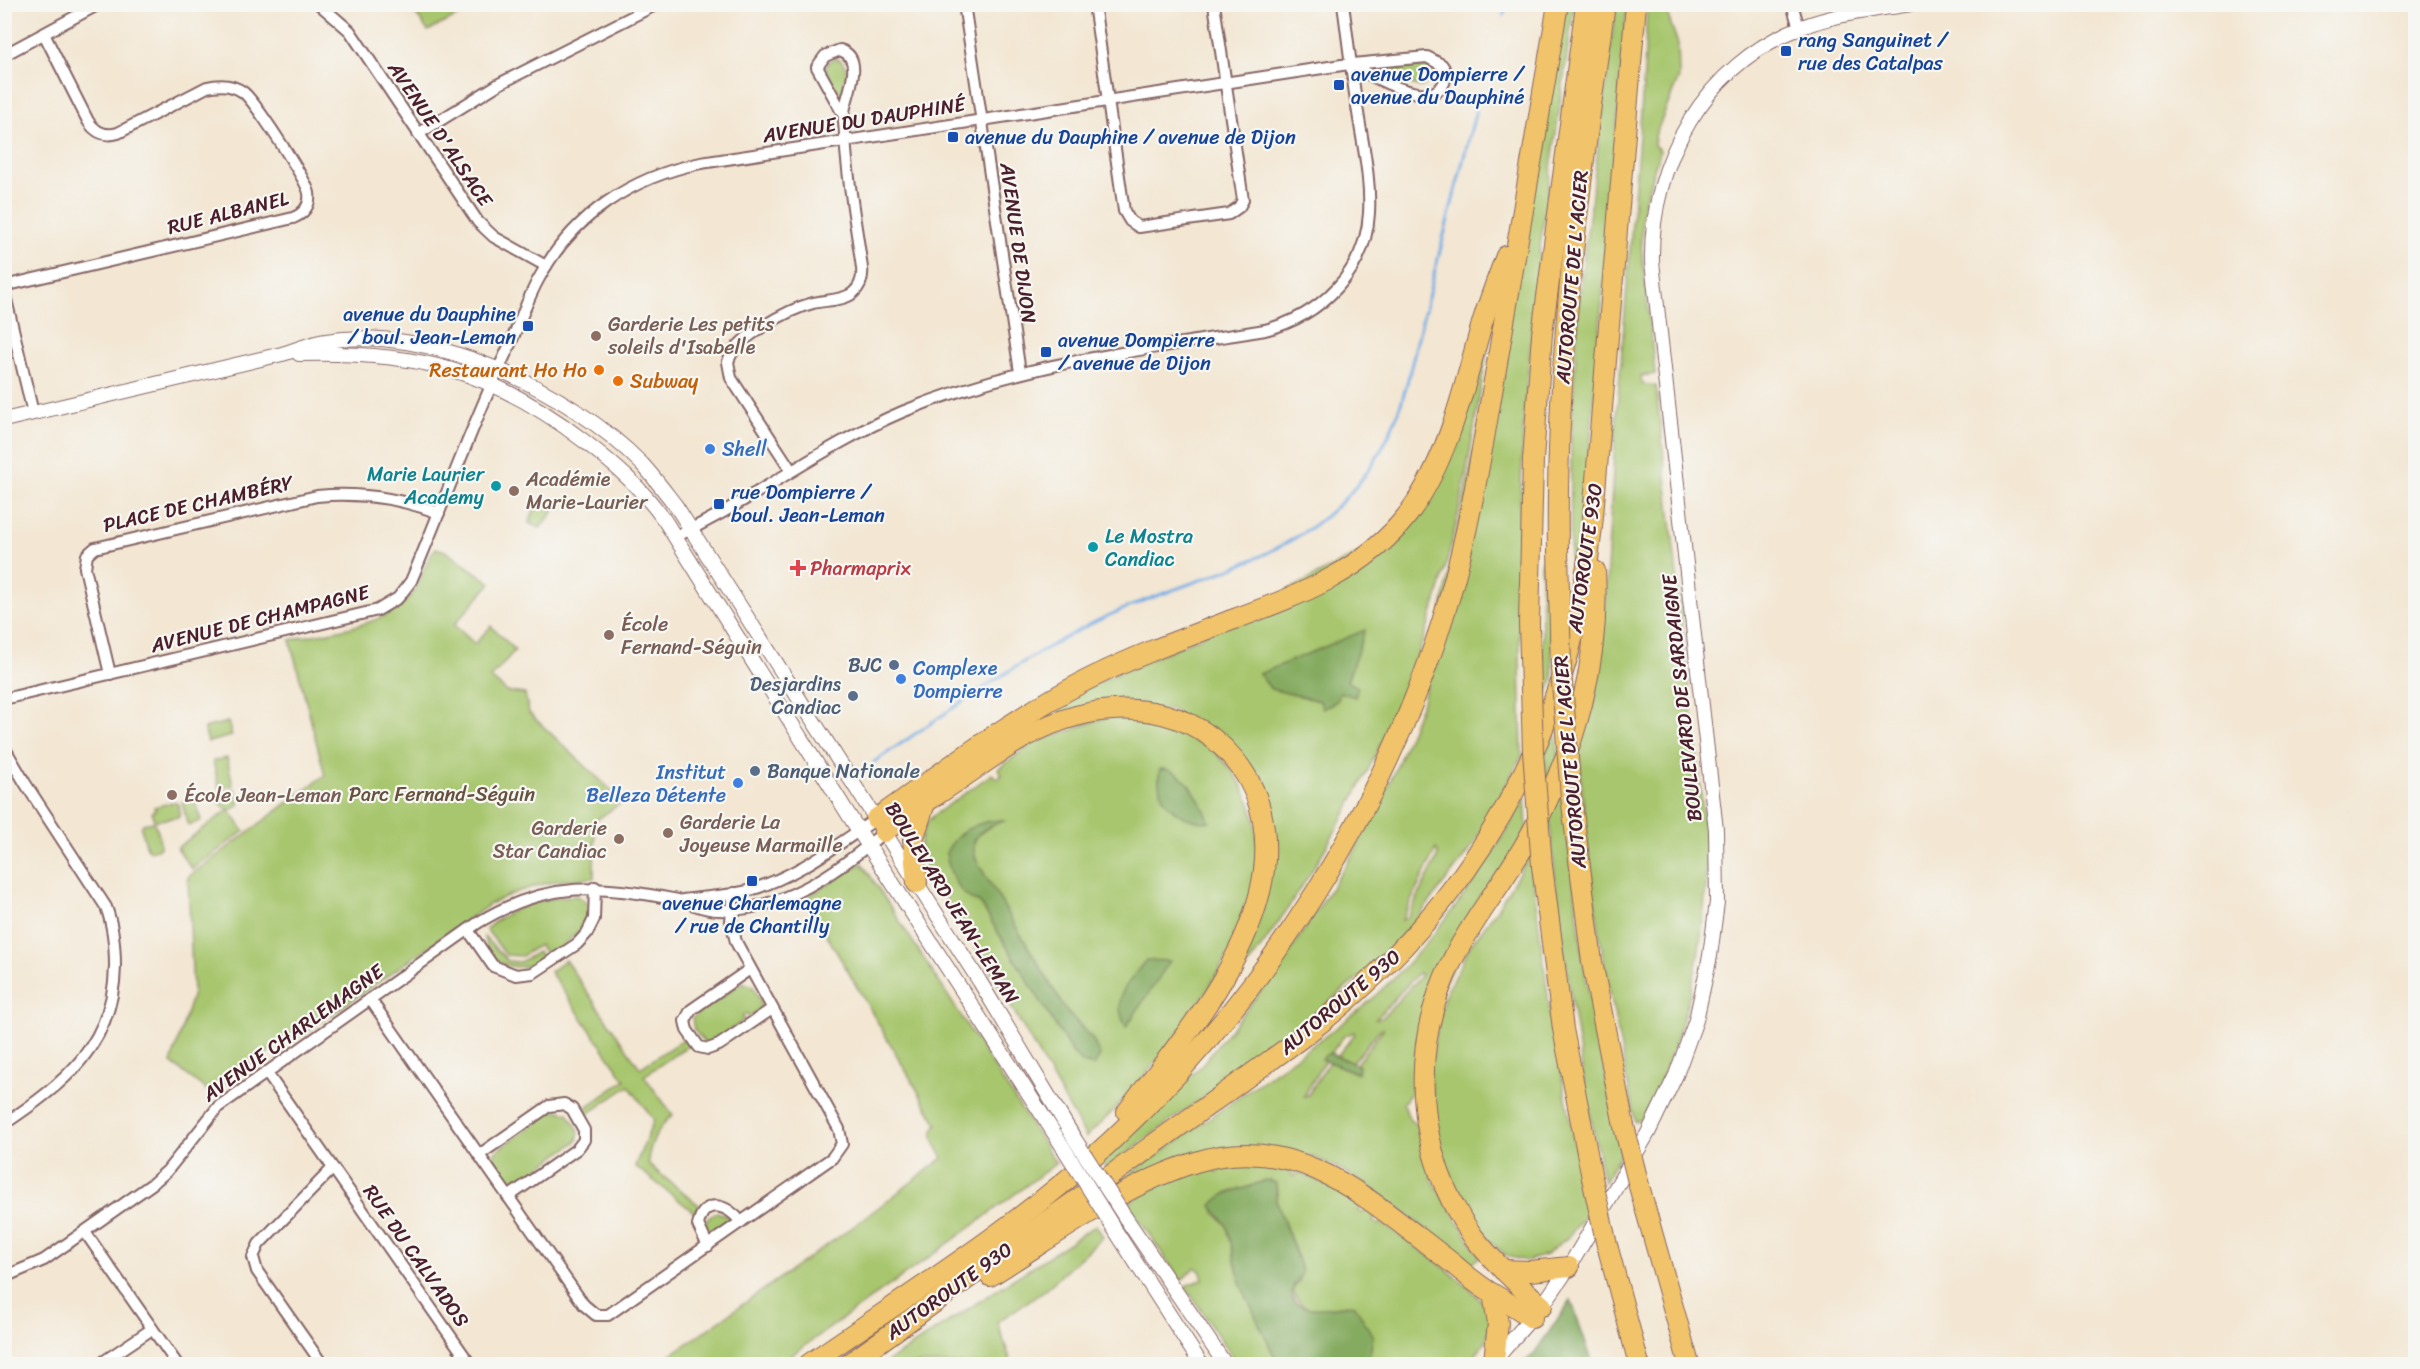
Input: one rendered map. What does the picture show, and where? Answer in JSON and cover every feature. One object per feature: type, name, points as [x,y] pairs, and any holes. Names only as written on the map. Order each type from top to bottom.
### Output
[{"type":"highway","name":"AUTOROUTE 930","points":[[809,1365],[1007,1226],[1092,1157],[1191,1059],[1263,971],[1338,853],[1399,732],[1441,626],[1467,526],[1558,4]]},
{"type":"highway","name":"AUTOROUTE DE L'ACIER","points":[[1586,4],[1540,351],[1532,471],[1529,623],[1533,752],[1542,866],[1562,1021],[1606,1241],[1639,1365]]},
{"type":"highway","name":"AUTOROUTE DE L'ACIER","points":[[1605,4],[1569,282],[1560,419],[1558,551],[1561,670],[1570,796],[1592,962],[1624,1126],[1689,1365]]},
{"type":"highway","name":"AUTOROUTE 930","points":[[849,1365],[1315,1028],[1374,978],[1420,930],[1486,842],[1520,781],[1560,688],[1574,635],[1587,570],[1636,4]]},
{"type":"highway","points":[[880,825],[1031,711],[1077,685],[1165,645],[1310,590],[1348,570],[1383,542],[1415,503],[1440,459],[1484,319],[1525,202]]},
{"type":"highway","points":[[1537,1312],[1466,1226],[1439,1173],[1424,1110],[1424,1055],[1429,1021],[1444,977],[1464,940],[1534,829],[1575,733],[1589,679],[1596,623],[1592,526]]},
{"type":"highway","points":[[880,825],[925,803],[1029,735],[1078,716],[1119,709],[1166,714],[1200,730],[1234,759],[1254,792],[1264,825],[1265,858],[1259,895],[1246,933],[1225,974],[1202,1011],[1092,1157]]},
{"type":"highway","points":[[917,883],[913,840],[925,803]]},
{"type":"highway","points":[[875,1346],[1125,1194],[1195,1162],[1230,1155],[1277,1157],[1306,1164],[1332,1176],[1357,1191],[1492,1294],[1537,1312]]},
{"type":"highway","points":[[1503,1269],[1530,1271],[1569,1267]]},
{"type":"highway","points":[[1492,1294],[1498,1323],[1492,1363]]},
{"type":"street","points":[[4,55],[99,4]]},
{"type":"street","name":"AVENUE D'ALSACE","points":[[319,4],[350,32],[482,228],[546,266]]},
{"type":"street","points":[[418,134],[489,89],[657,4]]},
{"type":"street","name":"AVENUE DE DIJON","points":[[964,4],[1020,372]]},
{"type":"street","points":[[1094,4],[1124,211],[1130,221],[1139,227],[1233,213],[1243,200],[1214,4]]},
{"type":"street","points":[[675,537],[834,445],[901,413],[1020,372],[1097,356],[1265,330],[1298,319],[1325,300],[1355,264],[1369,220],[1369,189],[1343,4]]},
{"type":"street","points":[[1792,4],[1799,28]]},
{"type":"street","name":"BOULEVARD DE SARDAIGNE","points":[[1492,1363],[1537,1312],[1569,1267],[1644,1139],[1676,1075],[1703,991],[1717,902],[1718,848],[1714,808],[1652,262],[1657,198],[1673,149],[1689,122],[1711,91],[1744,60],[1799,28],[1819,21],[1910,4]]},
{"type":"street","name":"RUE ALBANEL","points":[[4,289],[293,218],[304,211],[309,204],[307,187],[255,105],[241,91],[224,85],[207,87],[118,134],[105,135],[97,131],[88,121],[44,34]]},
{"type":"street","points":[[791,470],[731,378],[728,362],[738,344],[782,316],[811,304],[845,297],[854,292],[860,283],[862,268],[843,114],[852,86],[853,72],[848,54],[840,50],[821,59],[817,67],[843,114]]},
{"type":"street","name":"AVENUE DU DAUPHINÉ","points":[[491,384],[546,266],[568,236],[590,214],[617,194],[658,174],[701,163],[1351,64],[1367,65],[1427,57],[1442,65],[1446,74],[1443,84],[1436,92],[1423,94],[1384,81],[1351,64]]},
{"type":"street","points":[[4,289],[33,413]]},
{"type":"street","name":"BOULEVARD JEAN-LEMAN","points":[[4,420],[282,354],[325,341],[392,340],[448,352],[497,370],[551,396],[616,441],[654,477],[691,529],[917,883],[1074,1138],[1225,1365]]},
{"type":"street","name":"BOULEVARD JEAN-LEMAN","points":[[282,354],[350,353],[390,356],[442,365],[491,384],[555,420],[621,470],[645,494],[675,537],[859,830],[1201,1365]]},
{"type":"street","name":"AVENUE DE CHAMPAGNE","points":[[4,699],[383,607],[409,586],[491,384]]},
{"type":"street","name":"PLACE DE CHAMBÉRY","points":[[110,674],[85,568],[87,555],[95,548],[317,496],[344,494],[381,496],[439,513]]},
{"type":"street","points":[[4,747],[105,907],[112,926],[115,961],[113,987],[107,1012],[86,1055],[53,1089],[4,1124]]},
{"type":"street","name":"AVENUE CHARLEMAGNE","points":[[680,901],[759,887],[800,870],[859,830],[880,825]]},
{"type":"street","name":"AVENUE CHARLEMAGNE","points":[[4,1277],[31,1268],[163,1176],[213,1112],[468,930],[504,908],[530,897],[557,890],[595,887],[680,901],[714,910],[752,907],[795,893],[826,875],[869,845],[880,825]]},
{"type":"street","points":[[468,930],[494,966],[516,975],[533,973],[576,944],[587,933],[594,919],[595,887]]},
{"type":"street","points":[[370,999],[584,1305],[596,1315],[612,1313],[832,1158],[842,1144],[842,1134],[750,969],[733,933],[734,893]]},
{"type":"street","points":[[750,969],[691,1010],[685,1021],[687,1030],[699,1047],[713,1048],[772,1009]]},
{"type":"street","name":"RUE DU CALVADOS","points":[[266,1072],[470,1365]]},
{"type":"street","points":[[478,1155],[554,1104],[568,1105],[578,1117],[585,1136],[580,1146],[508,1197]]},
{"type":"street","points":[[322,1365],[256,1271],[253,1257],[259,1244],[332,1169]]},
{"type":"street","points":[[708,1246],[698,1225],[707,1210],[716,1206],[727,1208],[741,1222]]},
{"type":"street","points":[[85,1232],[177,1365]]},
{"type":"street","points":[[100,1365],[152,1329]]},
{"type":"green space","points":[[409,5],[480,5],[428,31]]},
{"type":"green space","points":[[1566,5],[1574,5],[1540,247],[1524,413],[1518,561],[1522,756],[1474,844],[1413,924],[1367,971],[1279,1042],[1106,1168],[1102,1162],[1200,1067],[1279,969],[1353,854],[1394,773],[1423,701]],"holes":[[[1436,849],[1438,853],[1408,917],[1402,920]]]},
{"type":"green space","points":[[1616,5],[1627,5],[1582,541],[1570,612],[1571,439],[1579,297]]},
{"type":"green space","points":[[1647,5],[1664,5],[1678,44],[1679,77],[1655,136],[1654,145],[1660,150],[1644,203],[1641,242],[1655,374],[1641,376],[1642,384],[1656,386],[1707,849],[1703,920],[1692,987],[1672,1053],[1659,1086],[1643,1119],[1635,1122],[1602,950],[1589,862],[1578,747],[1593,707],[1602,651],[1616,424],[1644,74]]},
{"type":"green space","points":[[837,58],[844,65],[847,76],[840,96],[826,70],[828,62]]},
{"type":"green space","points":[[1422,65],[1431,70],[1433,74],[1430,81],[1421,87],[1374,72]]},
{"type":"green space","points":[[1485,334],[1490,335],[1463,492],[1449,553],[1421,646],[1397,706],[1370,765],[1307,878],[1272,932],[1194,1035],[1245,948],[1263,796],[1172,709],[1017,735],[1057,701],[1198,638],[1404,529]],"holes":[[[1364,631],[1347,682],[1340,692],[1320,701],[1271,689],[1259,674]]]},
{"type":"green space","points":[[538,500],[557,507],[540,528],[529,523]]},
{"type":"green space","name":"Parc Fernand-Séguin","points":[[436,548],[445,551],[491,583],[454,625],[475,644],[491,626],[515,650],[491,678],[507,692],[525,694],[529,713],[615,794],[621,803],[595,821],[594,878],[542,885],[516,892],[492,903],[305,1033],[300,1029],[211,1093],[171,1063],[193,993],[188,877],[325,775],[290,640],[357,626],[388,614],[402,605],[413,593],[429,557]]},
{"type":"green space","points":[[1549,555],[1553,679],[1543,705],[1541,561]]},
{"type":"green space","points":[[1365,630],[1347,681],[1358,687],[1355,697],[1340,692],[1338,700],[1323,709],[1320,701],[1271,689],[1259,674]]},
{"type":"green space","points":[[1106,718],[1147,718],[1170,723],[1197,737],[1227,765],[1239,780],[1253,814],[1257,832],[1256,870],[1248,907],[1237,936],[1221,967],[1202,999],[1157,1061],[1086,1137],[988,966],[925,867],[920,844],[926,824],[933,816],[992,774],[997,779],[1002,775],[998,769],[1033,743]],"holes":[[[989,821],[990,827],[980,833],[975,840],[976,860],[1067,1012],[1084,1029],[1072,1052],[980,903],[966,895],[950,868],[946,853]]]},
{"type":"green space","points":[[228,722],[232,736],[208,742],[204,728]]},
{"type":"green space","points":[[1556,729],[1559,758],[1546,779],[1545,754]]},
{"type":"green space","points":[[227,758],[233,785],[219,788],[213,761]]},
{"type":"green space","points":[[1160,769],[1170,770],[1185,780],[1197,796],[1210,822],[1189,818],[1171,808],[1161,791]]},
{"type":"green space","points":[[235,789],[239,806],[229,810],[244,831],[192,869],[177,848],[228,810],[217,801],[217,793]]},
{"type":"green space","points":[[1562,791],[1585,972],[1621,1153],[1604,1182],[1586,1093],[1560,926],[1549,816]]},
{"type":"green space","points":[[194,798],[201,821],[188,825],[182,802]]},
{"type":"green space","points":[[1525,798],[1527,828],[1419,1031],[1414,1090],[1403,1103],[1410,1120],[1418,1126],[1433,1181],[1480,1257],[1470,1264],[1400,1209],[1345,1172],[1311,1157],[1267,1147],[1120,1190],[1116,1184],[1321,1040],[1371,1000],[1437,931],[1475,880]],"holes":[[[1418,973],[1421,974],[1419,978],[1382,1018],[1376,1019]],[[1383,1029],[1356,1064],[1359,1066],[1354,1072],[1329,1062],[1308,1095],[1304,1096],[1329,1053],[1344,1036],[1354,1032],[1355,1034],[1337,1056],[1352,1063],[1379,1030]]]},
{"type":"green space","points":[[174,802],[178,804],[180,814],[178,817],[154,821],[152,811],[155,810],[154,807]]},
{"type":"green space","points":[[1000,820],[1004,821],[983,830],[976,838],[974,851],[976,860],[1067,1012],[1093,1040],[1100,1056],[1094,1066],[1083,1063],[1072,1052],[980,903],[966,895],[953,877],[946,853],[950,845],[968,829]]},
{"type":"green space","points":[[153,822],[159,834],[160,848],[150,851],[141,828],[143,824]]},
{"type":"green space","points":[[1530,855],[1551,1020],[1588,1213],[1568,1237],[1546,1255],[1526,1261],[1507,1256],[1485,1237],[1466,1209],[1441,1157],[1429,1068],[1444,997],[1470,946],[1496,911]]},
{"type":"green space","points":[[862,863],[1056,1163],[970,1228],[779,1364],[658,1364],[854,1226],[943,1158],[933,1137],[937,1124],[805,898]]},
{"type":"green space","points":[[577,896],[586,903],[589,911],[586,920],[581,929],[548,956],[539,945],[522,956],[506,955],[486,929],[516,909],[554,898]]},
{"type":"green space","points":[[484,937],[508,961],[520,962],[538,952],[544,959],[525,966],[507,965],[492,956]]},
{"type":"green space","points":[[565,960],[640,1068],[685,1038],[689,1045],[644,1076],[673,1115],[663,1124],[655,1137],[649,1165],[700,1206],[695,1213],[635,1166],[654,1120],[629,1086],[585,1116],[581,1111],[625,1080],[550,972]]},
{"type":"green space","points":[[1146,960],[1170,961],[1126,1027],[1121,1016],[1120,999],[1127,984]]},
{"type":"green space","points":[[742,982],[753,986],[760,999],[761,1008],[749,1017],[746,1014],[742,1017],[744,1020],[715,1041],[705,1043],[694,1030],[692,1018]]},
{"type":"green space","points":[[1329,1053],[1359,1066],[1358,1073],[1321,1059]]},
{"type":"green space","points":[[554,1110],[568,1113],[579,1131],[577,1141],[522,1180],[516,1182],[506,1180],[493,1162],[495,1152]]},
{"type":"green space","points":[[1252,1165],[1292,1171],[1292,1175],[1295,1176],[1297,1172],[1336,1189],[1361,1207],[1358,1211],[1362,1213],[1366,1209],[1375,1217],[1373,1221],[1379,1225],[1381,1222],[1470,1289],[1488,1311],[1490,1325],[1486,1340],[1468,1364],[1368,1364],[1373,1337],[1347,1305],[1314,1309],[1300,1303],[1293,1289],[1300,1280],[1297,1256],[1276,1200],[1278,1190],[1271,1180],[1237,1192],[1227,1193],[1214,1212],[1227,1226],[1241,1285],[1278,1364],[1237,1364],[1185,1286],[1203,1279],[1201,1272],[1195,1267],[1181,1281],[1128,1203],[1159,1186],[1192,1173],[1214,1168],[1215,1173],[1219,1172],[1219,1167]]},
{"type":"green space","points":[[1265,1180],[1276,1183],[1276,1200],[1302,1272],[1293,1289],[1293,1298],[1298,1304],[1306,1307],[1327,1308],[1355,1305],[1373,1337],[1368,1364],[1278,1364],[1241,1285],[1227,1226],[1212,1206],[1229,1193]]},
{"type":"green space","points":[[717,1212],[726,1215],[729,1220],[709,1233],[706,1220]]},
{"type":"green space","points":[[1096,1225],[1103,1237],[1045,1290],[997,1322],[1012,1364],[884,1364]]},
{"type":"green space","points":[[1571,1300],[1593,1364],[1522,1364],[1533,1355]]},
{"type":"waterway","points":[[1504,15],[1505,4]]},
{"type":"waterway","points":[[874,762],[1004,674],[1085,627],[1126,608],[1250,561],[1288,542],[1324,518],[1355,488],[1382,448],[1401,405],[1476,110]]},
{"type":"place","name":"rang Sanguinet / rue des Catalpas","points":[[1786,51]]},
{"type":"place","name":"avenue Dompierre / avenue du Dauphiné","points":[[1339,85]]},
{"type":"place","name":"avenue du Dauphine / avenue de Dijon","points":[[953,137]]},
{"type":"place","name":"avenue du Dauphine / boul. Jean-Leman","points":[[528,326]]},
{"type":"place","name":"Garderie Les petits soleils d'Isabelle","points":[[596,336]]},
{"type":"place","name":"avenue Dompierre / avenue de Dijon","points":[[1046,352]]},
{"type":"place","name":"Restaurant Ho Ho","points":[[599,370]]},
{"type":"place","name":"Subway","points":[[618,381]]},
{"type":"place","name":"Shell","points":[[710,449]]},
{"type":"place","name":"Marie Laurier Academy","points":[[496,486]]},
{"type":"place","name":"Académie Marie-Laurier","points":[[514,491]]},
{"type":"place","name":"rue Dompierre / boul. Jean-Leman","points":[[719,504]]},
{"type":"place","name":"Le Mostra Candiac","points":[[1093,547]]},
{"type":"place","name":"Pharmaprix","points":[[798,568]]},
{"type":"place","name":"École Fernand-Séguin","points":[[609,635]]},
{"type":"place","name":"BJC","points":[[894,665]]},
{"type":"place","name":"Complexe Dompierre","points":[[901,679]]},
{"type":"place","name":"Desjardins Candiac","points":[[853,696]]},
{"type":"place","name":"Banque Nationale","points":[[755,771]]},
{"type":"place","name":"Institut Belleza Détente","points":[[738,783]]},
{"type":"place","name":"École Jean-Leman","points":[[172,795]]},
{"type":"place","name":"Garderie La Joyeuse Marmaille","points":[[668,833]]},
{"type":"place","name":"Garderie Star Candiac","points":[[619,839]]},
{"type":"place","name":"avenue Charlemagne / rue de Chantilly","points":[[752,881]]}]
